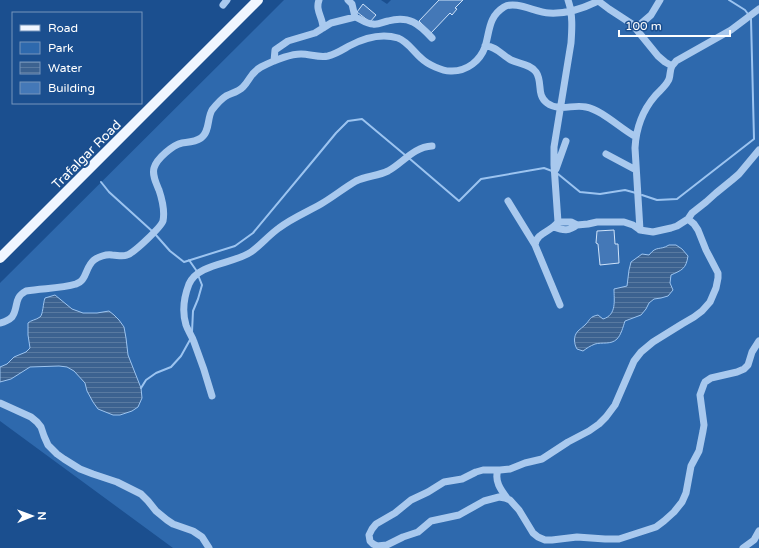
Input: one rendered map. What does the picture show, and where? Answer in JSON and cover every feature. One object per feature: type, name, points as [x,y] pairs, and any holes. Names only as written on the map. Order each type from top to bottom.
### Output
[{"type":"main road","name":"Trafalgar Road","points":[[0,258],[258,0]]},
{"type":"lane","points":[[318,0],[317,5],[323,23],[323,28]]},
{"type":"lane","points":[[348,0],[352,4],[355,17]]},
{"type":"lane","points":[[568,0],[571,10],[571,43],[554,146],[556,225],[562,230],[572,229],[577,225],[597,222],[624,222],[633,225],[640,230],[653,232],[677,226],[688,219],[692,213],[739,174],[759,150]]},
{"type":"lane","points":[[0,323],[13,316],[18,298],[23,293],[78,284],[83,280],[88,266],[95,259],[110,254],[120,256],[133,253],[160,227],[163,221],[163,208],[154,173],[154,168],[157,162],[174,146],[197,140],[203,136],[213,108],[220,100],[240,90],[255,71],[274,61],[294,54],[326,56],[338,53],[362,40],[386,36],[406,42],[421,58],[428,63],[442,70],[454,71],[466,68],[474,63],[480,56],[485,46],[488,30],[493,17],[510,4],[548,13],[571,10],[588,5],[598,0],[609,10],[629,21],[658,56],[672,66]]},
{"type":"lane","points":[[636,28],[651,15],[660,0]]},
{"type":"lane","points":[[640,230],[635,148],[636,137],[644,112],[655,96],[670,79],[672,66],[676,62],[730,30],[759,9]]},
{"type":"lane","points":[[274,61],[275,50],[288,41],[315,33],[331,23],[355,17],[366,23],[374,25],[395,19],[412,21],[420,25],[432,38]]},
{"type":"lane","points":[[485,46],[491,47],[511,60],[533,69],[538,76],[543,98],[549,104],[560,108],[586,107],[599,113],[636,137]]},
{"type":"lane","points":[[555,173],[566,141]]},
{"type":"lane","points":[[212,396],[194,341],[187,328],[184,318],[185,295],[192,277],[198,272],[207,268],[247,255],[279,228],[320,204],[340,190],[362,178],[389,171],[418,149],[432,146]]},
{"type":"lane","points":[[606,154],[636,170]]},
{"type":"lane","points":[[508,201],[535,245],[560,305]]},
{"type":"lane","points":[[507,498],[502,497],[482,502],[464,513],[434,520],[418,532],[387,545],[377,546],[370,541],[369,535],[376,524],[392,515],[411,500],[444,482],[462,478],[483,470],[514,468],[542,459],[568,442],[589,431],[606,417],[615,405],[634,361],[641,352],[662,336],[706,308],[716,288],[718,272],[702,243],[698,230],[688,219]]},
{"type":"lane","points":[[535,245],[536,240],[542,233],[556,225]]},
{"type":"lane","points":[[498,470],[496,477],[497,482],[507,498],[515,504],[533,533],[545,540],[575,537],[619,539],[645,531],[661,524],[674,512],[686,493],[691,466],[699,451],[703,431],[704,425],[700,395],[705,382],[711,378],[744,369],[748,365],[752,352],[759,341]]},
{"type":"lane","points":[[0,403],[31,417],[38,422],[48,445],[64,459],[80,469],[117,482],[141,494],[156,511],[167,520],[173,524],[189,529],[202,537],[210,548]]},
{"type":"lane","points":[[743,548],[754,540],[759,531]]},
{"type":"green space","points":[[284,0],[381,0],[387,4],[391,0],[759,0],[759,548],[173,548],[0,421],[0,283]]},
{"type":"water","points":[[669,245],[676,245],[688,256],[685,266],[678,272],[671,275],[670,283],[673,290],[668,296],[654,299],[649,303],[641,315],[625,321],[620,335],[615,341],[595,344],[583,351],[577,349],[574,340],[575,335],[590,318],[598,315],[603,319],[613,311],[614,289],[627,286],[631,262],[642,254],[649,255],[656,249]]},
{"type":"water","points":[[55,295],[72,309],[83,313],[109,311],[119,320],[124,327],[128,355],[141,388],[142,398],[138,407],[132,411],[120,415],[113,415],[98,409],[87,391],[85,383],[74,371],[67,367],[30,367],[11,379],[0,382],[0,367],[7,364],[14,357],[26,352],[30,348],[28,323],[41,316],[45,298]]},
{"type":"building","points":[[439,0],[463,0],[455,8],[457,9],[452,15],[450,13],[431,33],[419,21]]},
{"type":"building","points":[[363,4],[376,15],[370,22],[357,12]]},
{"type":"building","points":[[614,230],[615,244],[618,244],[619,263],[600,265],[598,244],[596,243],[597,231]]},
{"type":"waterway","points":[[729,0],[745,10],[748,14]]},
{"type":"waterway","points":[[642,195],[657,200],[677,199],[754,139],[751,19]]},
{"type":"waterway","points":[[155,234],[170,251],[184,262],[235,246],[253,233],[336,133],[348,121],[362,119],[405,155]]},
{"type":"waterway","points":[[410,159],[459,201],[481,179],[544,168],[552,171]]},
{"type":"waterway","points":[[558,174],[580,192],[600,194],[625,190],[636,193]]},
{"type":"waterway","points":[[101,182],[109,192],[152,231]]},
{"type":"waterway","points":[[189,260],[196,270],[202,285],[193,311],[192,332]]},
{"type":"waterway","points":[[141,388],[146,380],[156,373],[171,367],[181,356],[191,338]]}]
